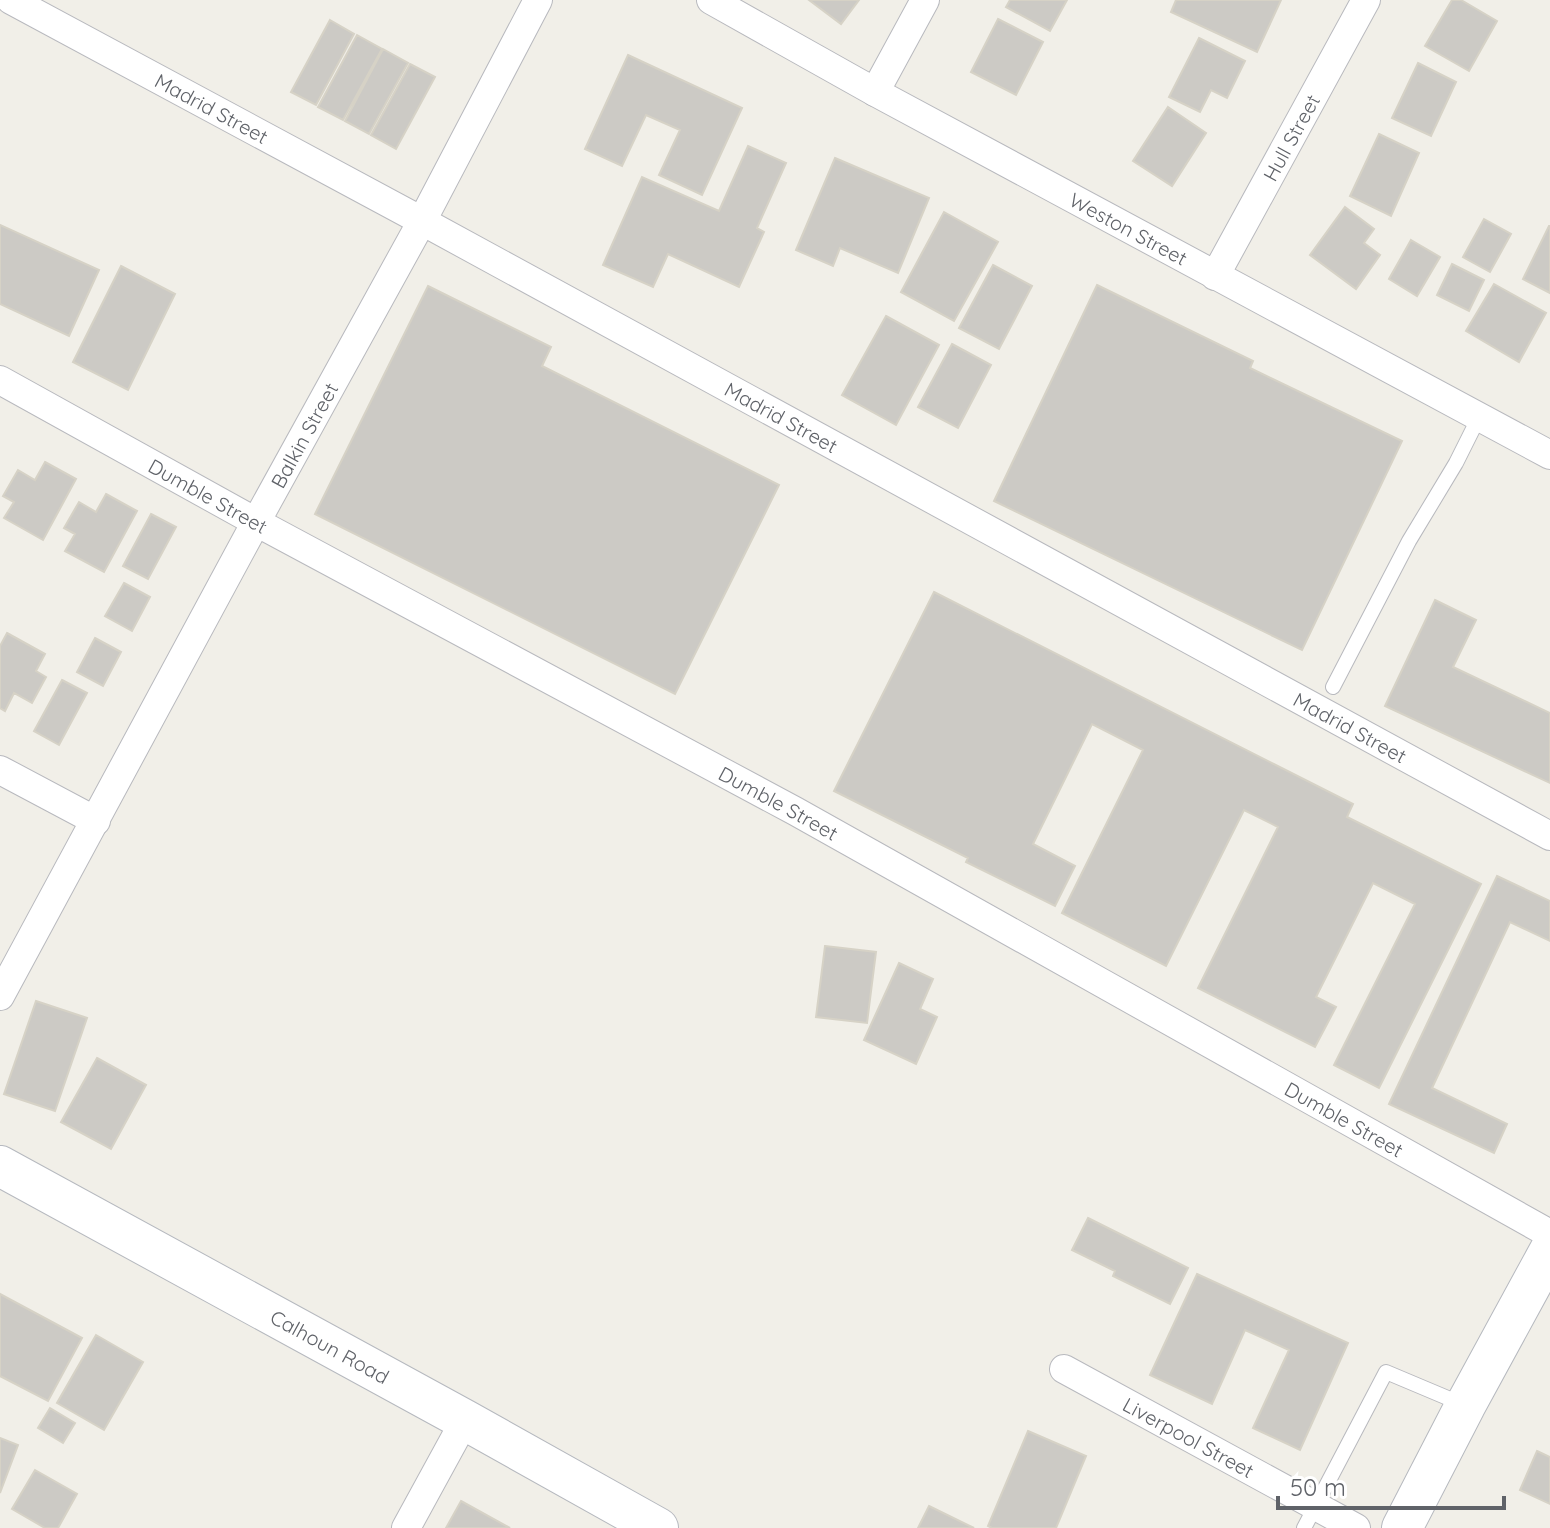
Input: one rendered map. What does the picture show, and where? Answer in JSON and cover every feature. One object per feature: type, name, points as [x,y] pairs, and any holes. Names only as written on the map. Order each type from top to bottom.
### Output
[{"type":"street","name":"Madrid Street","points":[[11,0],[1550,836]]},
{"type":"street","name":"Balkin Street","points":[[0,996],[422,221],[538,0]]},
{"type":"street","name":"Weston Street","points":[[711,0],[875,92],[1550,455]]},
{"type":"street","points":[[875,92],[925,0]]},
{"type":"street","name":"Hull Street","points":[[1215,276],[1366,0]]},
{"type":"street","name":"Dumble Street","points":[[0,380],[256,522],[795,811],[1550,1234]]},
{"type":"street","points":[[0,770],[96,821]]},
{"type":"street","name":"Calhoun Road","points":[[0,1166],[658,1528]]},
{"type":"street","points":[[1402,1528],[1550,1250]]},
{"type":"street","name":"Liverpool Street","points":[[1064,1369],[1310,1517],[1356,1528]]},
{"type":"street","points":[[406,1528],[465,1420]]},
{"type":"lane","points":[[1333,687],[1409,541],[1456,463],[1479,417]]},
{"type":"lane","points":[[1310,1517],[1386,1372],[1465,1406]]},
{"type":"building","points":[[809,0],[859,0],[841,24]]},
{"type":"building","points":[[1010,0],[1067,0],[1050,31],[1006,7]]},
{"type":"building","points":[[1176,0],[1281,0],[1257,52],[1171,12]]},
{"type":"building","points":[[1452,0],[1461,0],[1497,21],[1469,71],[1425,46]]},
{"type":"building","points":[[998,19],[1043,42],[1016,95],[971,72]]},
{"type":"building","points":[[330,20],[354,34],[316,105],[291,92]]},
{"type":"building","points":[[357,35],[382,49],[343,120],[318,107]]},
{"type":"building","points":[[1199,38],[1245,61],[1227,98],[1211,90],[1200,112],[1169,97]]},
{"type":"building","points":[[383,49],[408,63],[369,134],[345,121]]},
{"type":"building","points":[[628,55],[742,108],[702,195],[659,175],[680,130],[646,115],[622,166],[585,149]]},
{"type":"building","points":[[1418,63],[1456,82],[1431,136],[1392,118]]},
{"type":"building","points":[[410,64],[435,77],[396,149],[371,135]]},
{"type":"building","points":[[1168,107],[1206,133],[1172,186],[1133,161]]},
{"type":"building","points":[[1379,134],[1419,153],[1391,216],[1350,196]]},
{"type":"building","points":[[748,146],[786,163],[757,228],[764,232],[739,287],[668,254],[653,287],[603,265],[642,177],[719,211]]},
{"type":"building","points":[[835,158],[929,198],[898,273],[840,248],[833,266],[796,250]]},
{"type":"building","points":[[1345,207],[1374,229],[1364,243],[1380,255],[1356,289],[1310,255]]},
{"type":"building","points":[[944,212],[998,242],[954,321],[901,292]]},
{"type":"building","points":[[1484,219],[1511,234],[1490,272],[1463,257]]},
{"type":"building","points":[[0,225],[99,270],[69,336],[0,304]]},
{"type":"building","points":[[1550,226],[1550,293],[1523,279]]},
{"type":"building","points":[[1411,240],[1440,257],[1417,296],[1389,279]]},
{"type":"building","points":[[1452,264],[1484,280],[1469,311],[1437,295]]},
{"type":"building","points":[[993,265],[1032,286],[999,349],[959,328]]},
{"type":"building","points":[[121,266],[175,294],[128,390],[73,362]]},
{"type":"building","points":[[1494,284],[1546,313],[1519,362],[1466,331]]},
{"type":"building","points":[[1097,285],[1253,361],[1250,368],[1402,441],[1302,650],[994,501]]},
{"type":"building","points":[[428,286],[551,347],[542,366],[779,485],[675,694],[315,514]]},
{"type":"building","points":[[886,316],[939,345],[896,425],[842,395]]},
{"type":"building","points":[[952,344],[991,365],[958,428],[918,407]]},
{"type":"building","points":[[45,462],[76,479],[43,540],[4,518],[14,502],[3,496],[18,470],[35,480]]},
{"type":"building","points":[[106,494],[137,511],[104,572],[65,551],[75,534],[64,528],[79,502],[96,512]]},
{"type":"building","points":[[151,514],[176,527],[148,579],[123,566]]},
{"type":"building","points":[[124,583],[150,597],[132,631],[105,616]]},
{"type":"building","points":[[934,592],[1353,804],[1347,817],[1481,884],[1379,1088],[1334,1065],[1415,904],[1373,883],[1316,997],[1336,1007],[1315,1047],[1198,988],[1278,827],[1244,810],[1166,966],[1062,913],[1143,750],[1092,724],[1033,844],[1075,866],[1055,906],[966,862],[968,858],[834,791]]},
{"type":"building","points":[[1435,600],[1476,620],[1453,667],[1550,713],[1550,783],[1385,706]]},
{"type":"building","points":[[7,633],[45,654],[36,671],[46,677],[32,703],[14,693],[5,711],[0,708],[0,646]]},
{"type":"building","points":[[95,638],[121,652],[103,686],[77,672]]},
{"type":"building","points":[[62,680],[87,693],[59,745],[34,731]]},
{"type":"building","points":[[1497,876],[1550,901],[1550,941],[1510,922],[1432,1088],[1507,1124],[1494,1153],[1389,1104]]},
{"type":"building","points":[[825,946],[876,952],[867,1023],[816,1017]]},
{"type":"building","points":[[899,963],[933,979],[920,1009],[937,1017],[916,1064],[864,1040]]},
{"type":"building","points":[[36,1001],[87,1018],[55,1111],[4,1094]]},
{"type":"building","points":[[97,1058],[146,1085],[111,1149],[61,1122]]},
{"type":"building","points":[[1088,1218],[1188,1268],[1170,1304],[1113,1276],[1115,1271],[1072,1250]]},
{"type":"building","points":[[1197,1274],[1348,1343],[1300,1450],[1253,1428],[1289,1350],[1245,1330],[1212,1404],[1150,1375]]},
{"type":"building","points":[[0,1294],[82,1338],[48,1401],[0,1376]]},
{"type":"building","points":[[96,1335],[143,1362],[104,1430],[57,1403]]},
{"type":"building","points":[[50,1408],[75,1423],[63,1443],[38,1428]]},
{"type":"building","points":[[1028,1431],[1086,1456],[1056,1528],[992,1528],[988,1526]]},
{"type":"building","points":[[0,1438],[18,1445],[0,1493]]},
{"type":"building","points":[[1537,1451],[1550,1457],[1550,1504],[1520,1490]]},
{"type":"building","points":[[35,1470],[77,1494],[58,1528],[45,1528],[12,1509]]},
{"type":"building","points":[[461,1501],[510,1528],[446,1528]]},
{"type":"building","points":[[929,1506],[974,1528],[918,1528]]}]
